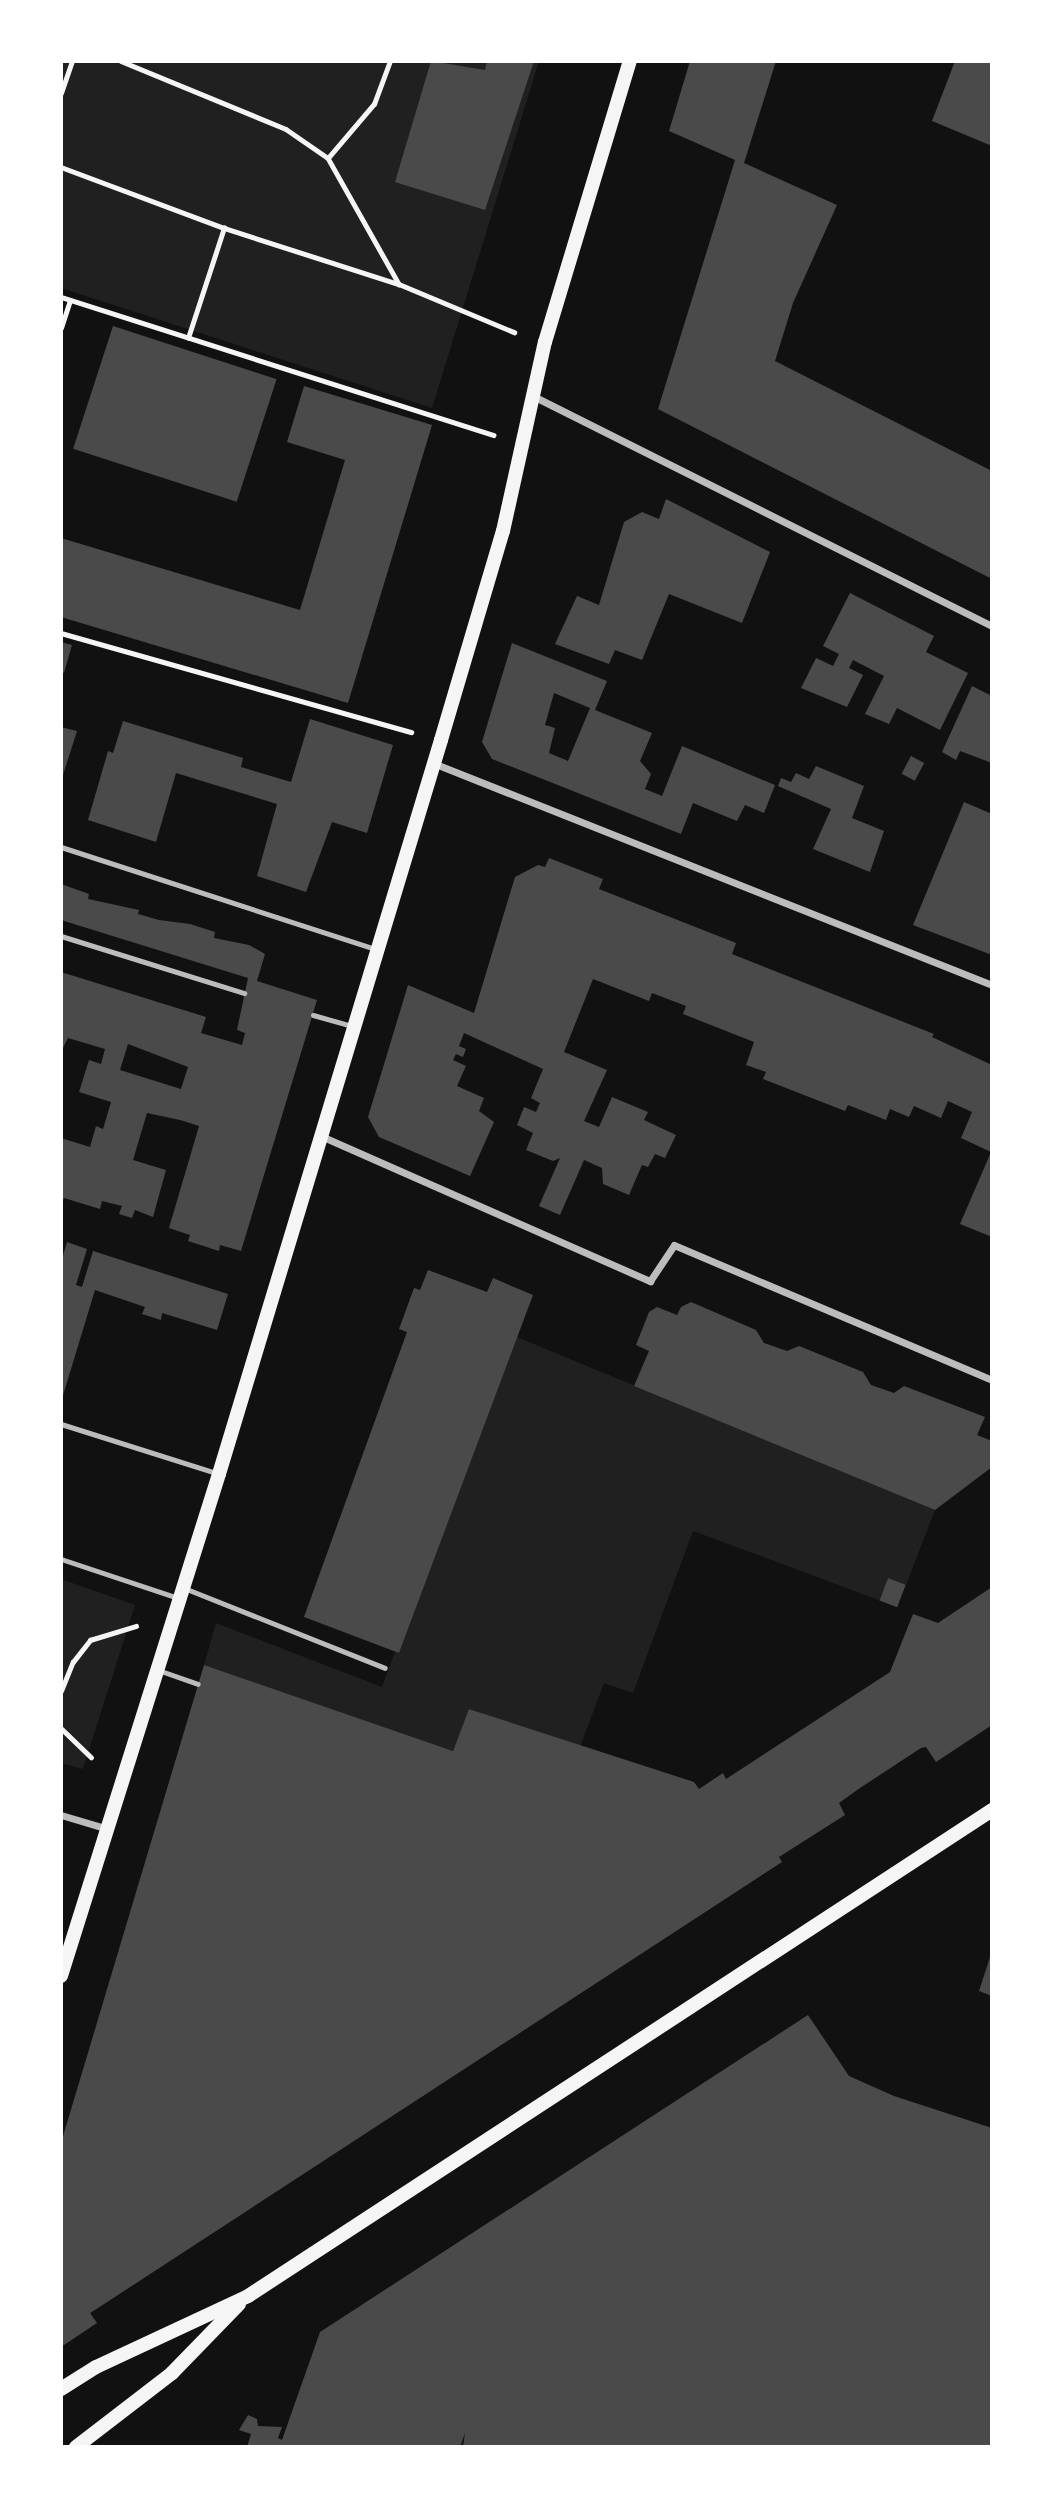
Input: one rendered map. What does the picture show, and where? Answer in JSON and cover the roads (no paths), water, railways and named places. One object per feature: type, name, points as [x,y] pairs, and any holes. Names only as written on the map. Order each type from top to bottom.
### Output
[{"type":"main road","points":[[61,1976],[105,1828],[219,1474],[441,740],[503,531],[545,342],[630,61]]},
{"type":"main road","points":[[61,2389],[96,2367],[248,2296],[992,1810]]},
{"type":"main road","points":[[76,2447],[172,2372],[248,2296]]},
{"type":"street","points":[[532,395],[992,626]]},
{"type":"street","points":[[433,763],[992,985]]},
{"type":"street","points":[[320,1136],[650,1281],[674,1245],[992,1380]]},
{"type":"street","points":[[61,1815],[105,1828]]},
{"type":"lane","points":[[61,847],[378,950]]},
{"type":"lane","points":[[61,936],[244,993]]},
{"type":"lane","points":[[313,1014],[355,1027]]},
{"type":"lane","points":[[61,1424],[219,1474]]},
{"type":"lane","points":[[61,1559],[182,1593],[385,1668]]},
{"type":"lane","points":[[156,1669],[198,1684]]}]
